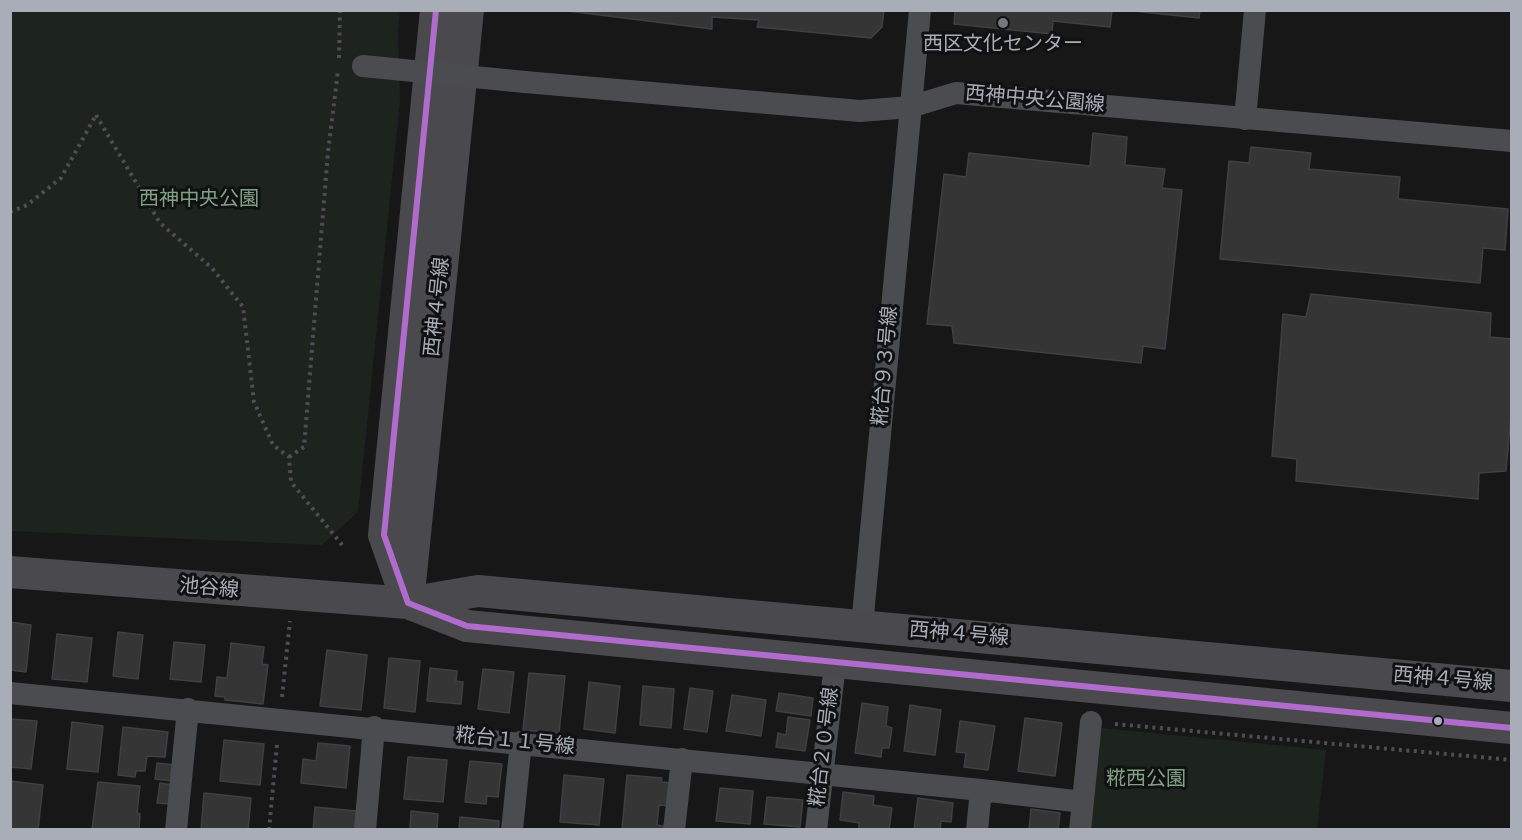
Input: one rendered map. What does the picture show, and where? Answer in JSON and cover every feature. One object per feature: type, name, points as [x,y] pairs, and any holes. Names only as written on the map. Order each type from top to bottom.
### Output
[{"type":"street","name":"西神４号線","points":[[436,10],[384,535],[408,603],[467,626],[835,664],[1512,728]]},
{"type":"street","name":"西神４号線","points":[[408,603],[468,10]]},
{"type":"street","name":"糀台９３号線","points":[[862,626],[920,10]]},
{"type":"street","points":[[1245,119],[1255,10]]},
{"type":"street","name":"西神中央公園線","points":[[363,66],[860,111],[910,107],[956,93],[1512,141]]},
{"type":"street","name":"池谷線","points":[[10,573],[408,603]]},
{"type":"street","name":"西神４号線","points":[[408,603],[478,591],[1512,687]]},
{"type":"street","name":"糀台２０号線","points":[[816,830],[835,664]]},
{"type":"street","name":"糀台１１号線","points":[[10,693],[374,727],[1083,802]]},
{"type":"street","points":[[176,830],[188,710]]},
{"type":"street","points":[[1080,830],[1091,722]]},
{"type":"street","points":[[365,830],[374,727]]},
{"type":"street","points":[[512,830],[521,742]]},
{"type":"street","points":[[675,830],[682,759]]},
{"type":"street","points":[[977,830],[981,790]]},
{"type":"path","points":[[289,457],[304,447],[328,152],[339,64],[340,10]]},
{"type":"path","points":[[10,212],[27,205],[61,178],[96,115],[160,223],[212,268],[243,307],[254,402],[273,445],[289,457],[291,482],[343,546]]},
{"type":"path","points":[[268,830],[293,596]]},
{"type":"path","points":[[1091,722],[1512,760]]},
{"type":"green space","name":"西神中央公園","points":[[11,11],[400,11],[398,31],[400,101],[358,512],[322,545],[11,531]]},
{"type":"green space","name":"糀西公園","points":[[1101,728],[1326,750],[1317,829],[1088,830]]},
{"type":"building","points":[[560,10],[884,10],[882,27],[871,38],[757,27],[759,20],[712,17],[712,29]]},
{"type":"building","name":"西区文化センター","points":[[955,10],[1112,10],[1110,27],[1053,21],[1052,34],[954,24]]},
{"type":"building","name":"西区文化センター","points":[[1124,10],[1200,10],[1199,18]]},
{"type":"building","points":[[1093,133],[1127,137],[1125,165],[1165,169],[1162,188],[1182,190],[1165,349],[1143,346],[1141,363],[954,343],[952,326],[927,324],[944,174],[966,177],[969,153],[1090,166]]},
{"type":"building","points":[[1251,147],[1311,153],[1309,169],[1400,177],[1398,199],[1508,209],[1505,250],[1483,248],[1480,283],[1220,259],[1229,161],[1249,163]]},
{"type":"building","points":[[1311,294],[1491,313],[1490,337],[1512,339],[1512,403],[1506,471],[1479,473],[1478,499],[1296,481],[1297,459],[1272,456],[1283,314],[1306,317]]},
{"type":"building","points":[[10,622],[31,625],[26,672],[10,670]]},
{"type":"building","points":[[118,632],[143,635],[138,679],[113,676]]},
{"type":"building","points":[[57,634],[92,638],[87,682],[52,679]]},
{"type":"building","points":[[174,642],[205,645],[201,682],[170,679]]},
{"type":"building","points":[[231,643],[264,647],[262,664],[268,665],[263,704],[225,700],[225,697],[215,696],[217,677],[227,678]]},
{"type":"building","points":[[327,650],[367,655],[361,710],[320,706]]},
{"type":"building","points":[[389,658],[420,661],[415,712],[384,708]]},
{"type":"building","points":[[430,668],[457,671],[456,681],[463,682],[461,704],[427,701]]},
{"type":"building","points":[[483,669],[514,672],[509,713],[478,709]]},
{"type":"building","points":[[529,673],[565,676],[559,733],[523,730]]},
{"type":"building","points":[[589,682],[620,686],[615,733],[584,729]]},
{"type":"building","points":[[643,686],[674,689],[671,728],[640,725]]},
{"type":"building","points":[[690,688],[713,691],[707,732],[684,729]]},
{"type":"building","points":[[779,693],[813,698],[811,716],[776,711]]},
{"type":"building","points":[[732,695],[766,700],[761,736],[726,731]]},
{"type":"building","points":[[862,703],[888,707],[886,726],[892,728],[889,748],[882,748],[881,757],[855,753]]},
{"type":"building","points":[[910,705],[941,710],[935,755],[904,751]]},
{"type":"building","points":[[788,717],[810,720],[805,751],[776,747],[778,733],[786,735]]},
{"type":"building","points":[[1025,718],[1062,723],[1055,776],[1018,771]]},
{"type":"building","points":[[10,719],[37,721],[31,769],[10,767]]},
{"type":"building","points":[[960,721],[995,726],[988,770],[964,767],[966,753],[956,752]]},
{"type":"building","points":[[72,722],[103,726],[98,772],[67,769]]},
{"type":"building","points":[[123,727],[168,732],[165,757],[147,756],[145,771],[136,771],[135,777],[118,775]]},
{"type":"building","points":[[224,740],[264,744],[260,785],[220,781]]},
{"type":"building","points":[[318,743],[350,746],[346,788],[301,783],[303,759],[316,761]]},
{"type":"building","points":[[408,757],[447,760],[443,802],[404,799]]},
{"type":"building","points":[[470,761],[502,764],[498,797],[487,796],[486,804],[465,802]]},
{"type":"building","points":[[157,763],[174,765],[173,781],[155,779]]},
{"type":"building","points":[[564,775],[604,779],[599,825],[560,822]]},
{"type":"building","points":[[627,775],[662,778],[661,782],[674,783],[672,806],[659,805],[657,825],[663,826],[663,830],[622,830]]},
{"type":"building","points":[[10,781],[43,785],[38,830],[10,830]]},
{"type":"building","points":[[98,782],[140,786],[137,813],[140,814],[139,830],[92,830]]},
{"type":"building","points":[[160,783],[173,785],[171,804],[157,803]]},
{"type":"building","points":[[720,788],[753,791],[750,824],[716,821]]},
{"type":"building","points":[[843,792],[874,796],[873,805],[892,808],[889,830],[859,830],[859,823],[840,820]]},
{"type":"building","points":[[204,793],[251,798],[248,830],[201,830]]},
{"type":"building","points":[[767,797],[803,800],[800,827],[764,824]]},
{"type":"building","points":[[918,798],[953,803],[951,822],[941,821],[940,830],[914,830]]},
{"type":"building","points":[[315,807],[357,811],[355,830],[313,830]]},
{"type":"building","points":[[1031,809],[1060,813],[1058,830],[1029,830]]},
{"type":"building","points":[[411,811],[438,814],[437,830],[410,829]]},
{"type":"building","points":[[460,817],[499,821],[498,830],[459,830]]},
{"type":"transit line","points":[[436,10],[384,535],[408,603],[467,626],[1512,728]]},
{"type":"place","name":"西区文化センター","points":[[1003,23]]}]
